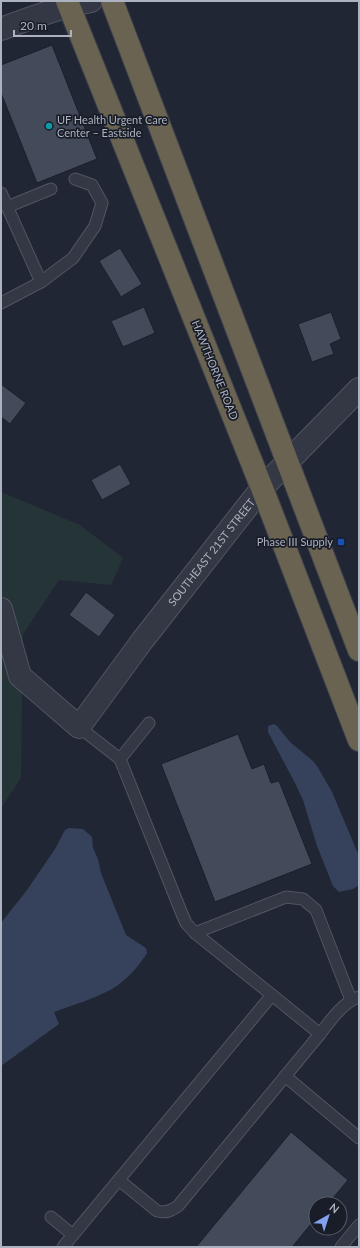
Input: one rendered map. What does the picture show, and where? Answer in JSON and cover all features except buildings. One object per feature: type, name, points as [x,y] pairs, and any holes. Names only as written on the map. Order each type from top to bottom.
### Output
[{"type":"highway","points":[[112,1],[359,650]]},
{"type":"highway","name":"HAWTHORNE ROAD","points":[[68,3],[262,488],[359,740]]},
{"type":"street","points":[[1,29],[68,3],[91,1]]},
{"type":"street","name":"SOUTHEAST 21ST STREET","points":[[79,727],[142,641],[262,488],[359,389]]},
{"type":"street","points":[[1,609],[20,676],[79,727]]},
{"type":"lane","points":[[1,303],[41,282],[73,258],[95,226],[102,203],[92,185],[75,179]]},
{"type":"lane","points":[[7,207],[51,189]]},
{"type":"lane","points":[[1,193],[41,282]]},
{"type":"lane","points":[[120,759],[149,722]]},
{"type":"lane","points":[[79,727],[120,759],[186,923],[195,933],[320,1034]]},
{"type":"lane","points":[[119,1180],[157,1211],[170,1211],[178,1206],[336,1014],[355,998],[316,910],[303,899],[286,897],[195,933]]},
{"type":"lane","points":[[63,1247],[272,995]]},
{"type":"lane","points":[[285,1076],[359,1138]]},
{"type":"lane","points":[[51,1217],[73,1235]]},
{"type":"lane","points":[[341,1247],[359,1225]]},
{"type":"shaded area","points":[[1,492],[80,525],[123,558],[111,585],[59,580],[23,634],[21,778],[1,808]]},
{"type":"water","points":[[274,724],[290,742],[313,761],[332,792],[359,856],[359,885],[353,889],[339,892],[333,886],[317,846],[303,800],[268,732],[268,726]]},
{"type":"water","points":[[69,828],[83,829],[92,837],[93,848],[98,859],[101,873],[126,935],[146,948],[147,953],[132,973],[123,982],[112,989],[91,999],[54,1012],[59,1024],[1,1066],[1,923],[27,890],[55,849],[65,830]]},
{"type":"place","name":"UF Health Urgent Care Center – Eastside","points":[[49,126]]},
{"type":"place","name":"Phase III Supply","points":[[341,542]]}]
